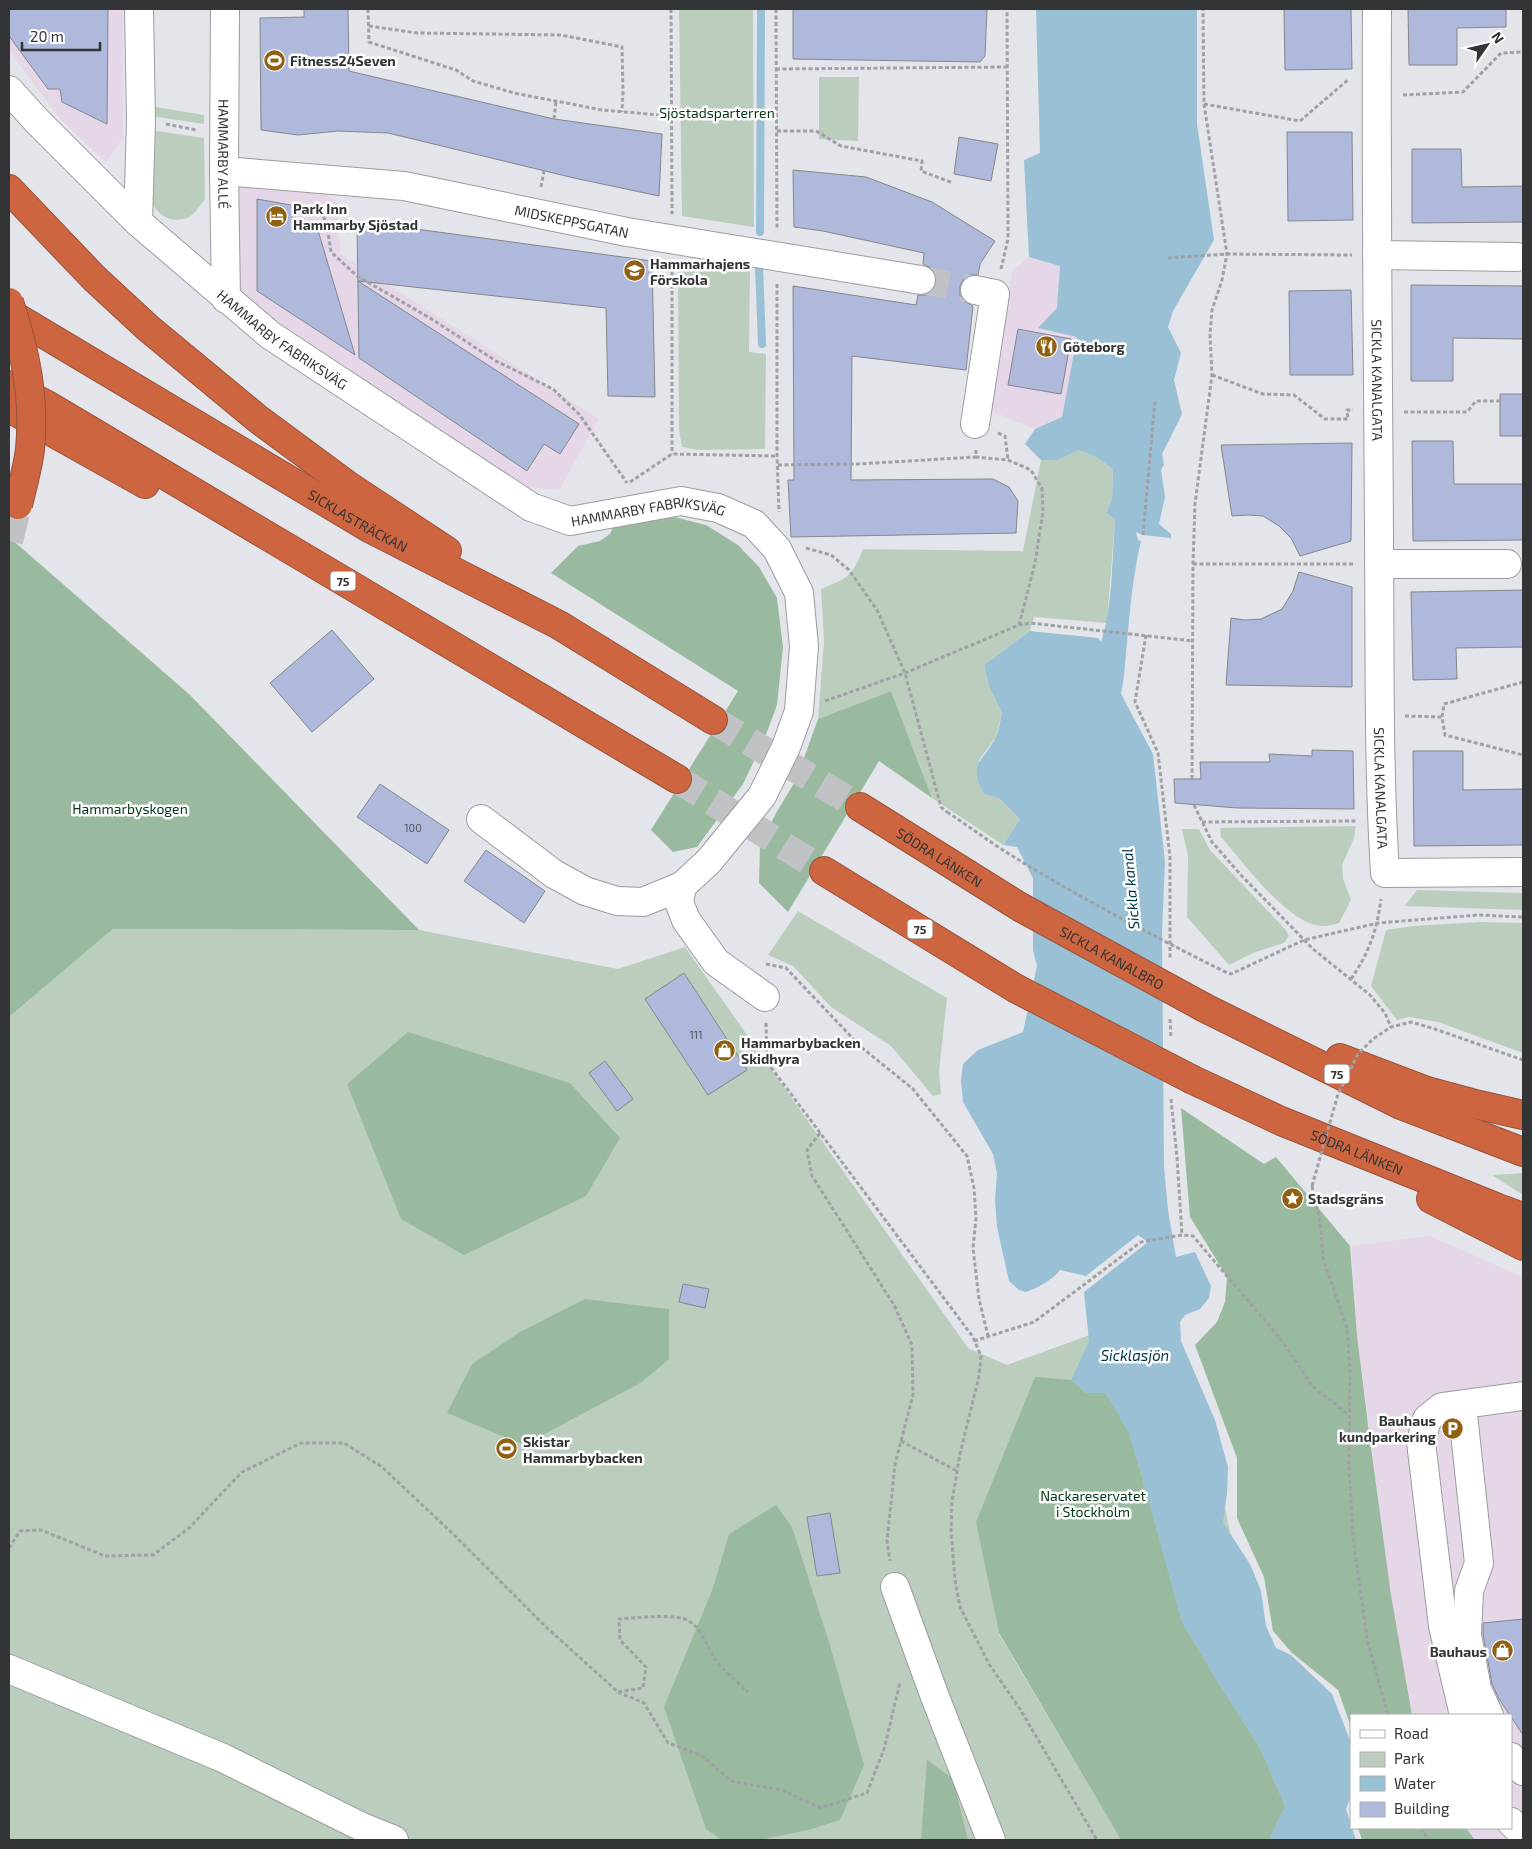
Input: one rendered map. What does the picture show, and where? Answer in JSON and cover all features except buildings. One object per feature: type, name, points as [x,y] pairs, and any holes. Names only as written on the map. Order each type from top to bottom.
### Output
[{"type":"highway","points":[[9,189],[94,278],[148,328],[258,419],[350,487],[559,625]]},
{"type":"highway","points":[[9,302],[18,330],[31,395],[30,449],[18,505]]},
{"type":"highway","name":"SICKLASTRÄCKAN","points":[[9,313],[371,529],[559,625],[713,720]]},
{"type":"highway","name":"75","points":[[9,385],[47,405],[677,779]]},
{"type":"highway","points":[[9,408],[152,488],[230,513]]},
{"type":"highway","name":"SÖDRA LÄNKEN","points":[[860,807],[1020,907]]},
{"type":"highway","name":"75","points":[[824,871],[1015,988],[1182,1087]]},
{"type":"highway","name":"SICKLA KANALBRO","points":[[1020,907],[1205,1008]]},
{"type":"highway","points":[[1205,1008],[1427,1091],[1523,1115]]},
{"type":"highway","name":"75","points":[[1205,1008],[1401,1105],[1523,1152]]},
{"type":"highway","name":"SÖDRA LÄNKEN","points":[[1182,1087],[1281,1121],[1523,1217]]},
{"type":"highway","points":[[1281,1121],[1523,1246]]},
{"type":"street","points":[[138,222],[141,120],[140,9]]},
{"type":"street","name":"HAMMARBY ALLÉ","points":[[225,9],[224,171],[226,299]]},
{"type":"street","name":"SICKLA KANALGATA","points":[[1377,9],[1377,255],[1366,411],[1379,564],[1382,821],[1385,873],[1523,872]]},
{"type":"street","name":"HAMMARBY FABRIKSVÄG","points":[[9,90],[36,121],[138,222],[270,335],[531,507],[570,521],[681,501],[718,508],[754,524],[777,549],[799,593],[804,646],[799,711],[786,747],[762,796],[709,861],[682,886]]},
{"type":"street","name":"MIDSKEPPSGATAN","points":[[224,171],[404,186],[627,232],[921,280]]},
{"type":"street","points":[[1377,255],[1517,257]]},
{"type":"street","points":[[975,424],[985,292]]},
{"type":"street","points":[[1379,564],[1507,564]]},
{"type":"street","points":[[481,819],[554,874],[585,890],[617,901],[643,902],[682,886]]},
{"type":"street","points":[[682,886],[679,902],[686,920],[716,962],[765,997]]},
{"type":"street","points":[[1464,1714],[1443,1626],[1421,1442],[1427,1419],[1442,1407],[1523,1396]]},
{"type":"street","points":[[1462,1404],[1479,1563],[1469,1591],[1466,1635],[1478,1689],[1489,1714]]},
{"type":"street","points":[[895,1587],[935,1697],[991,1840]]},
{"type":"street","points":[[9,1669],[223,1758],[362,1827],[394,1840]]},
{"type":"street","points":[[1512,1758],[1523,1771]]},
{"type":"street","points":[[1512,1823],[1523,1834]]},
{"type":"path","points":[[368,9],[369,42],[456,70],[473,81],[514,93],[556,101],[622,112],[672,116]]},
{"type":"path","points":[[985,292],[1008,239],[1007,9]]},
{"type":"path","points":[[1192,779],[1192,564],[1195,504],[1212,375],[1210,335],[1212,310],[1222,280],[1227,254],[1204,104],[1203,9]]},
{"type":"path","points":[[368,26],[417,33],[561,35],[622,47],[622,112]]},
{"type":"path","points":[[1408,96],[1463,92],[1501,53],[1523,52]]},
{"type":"path","points":[[776,69],[1006,67]]},
{"type":"path","points":[[1204,104],[1300,121],[1351,78]]},
{"type":"path","points":[[554,119],[556,101]]},
{"type":"path","points":[[141,120],[224,134]]},
{"type":"path","points":[[777,131],[816,130],[841,146],[922,161],[921,171],[953,183]]},
{"type":"path","points":[[310,179],[327,226],[331,252],[357,276],[430,318],[496,361],[553,389],[579,414],[627,484],[672,454],[777,456]]},
{"type":"path","points":[[1168,258],[1227,254],[1347,255]]},
{"type":"path","points":[[1212,375],[1263,394],[1294,395],[1325,419],[1348,419],[1348,410],[1467,412],[1476,401],[1500,401]]},
{"type":"path","points":[[1143,535],[1155,400]]},
{"type":"path","points":[[975,424],[976,456]]},
{"type":"path","points":[[1005,436],[1008,460]]},
{"type":"path","points":[[779,520],[778,465],[857,464],[976,456],[1008,460],[1030,470],[1042,489],[1043,512],[1035,564],[1019,625]]},
{"type":"path","points":[[777,549],[802,547],[831,555],[849,570],[877,610],[905,673],[941,807],[1013,856],[1073,892],[1223,971],[1231,974],[1304,940],[1378,923],[1478,915],[1523,917]]},
{"type":"path","points":[[1192,564],[1379,564]]},
{"type":"path","points":[[823,701],[905,673],[1019,625],[1030,623],[1192,641]]},
{"type":"path","points":[[1146,635],[1135,702],[1158,753],[1170,857],[1170,959]]},
{"type":"path","points":[[1523,682],[1444,704],[1442,718],[1445,735],[1523,755]]},
{"type":"path","points":[[1381,714],[1442,718]]},
{"type":"path","points":[[1194,805],[1212,842],[1304,940],[1370,995],[1385,1013],[1391,1027]]},
{"type":"path","points":[[1202,822],[1382,821]]},
{"type":"path","points":[[1351,979],[1362,962],[1378,923]]},
{"type":"path","points":[[764,964],[786,968],[860,1047],[914,1089],[967,1156],[974,1188],[976,1218],[974,1257],[979,1299],[988,1336]]},
{"type":"path","points":[[765,997],[767,1062],[974,1341],[981,1356],[979,1376],[952,1501],[951,1530],[955,1580],[960,1607],[989,1664],[1020,1710],[1097,1840]]},
{"type":"path","points":[[1170,1017],[1171,1046]]},
{"type":"path","points":[[1388,1714],[1367,1639],[1353,1537],[1349,1466],[1350,1373],[1347,1328],[1324,1258],[1320,1220],[1312,1186],[1338,1094],[1358,1054],[1391,1027],[1411,1022],[1523,1060]]},
{"type":"path","points":[[1182,1087],[1182,1235]]},
{"type":"path","points":[[820,1133],[807,1150],[812,1176],[894,1306],[912,1345],[913,1395],[895,1464],[887,1541],[895,1587]]},
{"type":"path","points":[[974,1341],[1034,1322],[1141,1242],[1182,1235],[1193,1236],[1283,1342],[1312,1386],[1350,1415]]},
{"type":"path","points":[[901,1441],[957,1471]]},
{"type":"path","points":[[9,1548],[20,1531],[41,1530],[105,1556],[153,1555],[189,1528],[242,1472],[302,1443],[344,1443],[382,1468],[450,1531],[546,1627],[618,1692],[644,1703],[668,1743],[701,1755],[731,1781],[782,1790],[821,1808],[867,1793],[884,1749],[902,1675]]},
{"type":"path","points":[[618,1692],[643,1688],[646,1667],[620,1640],[619,1619],[646,1616],[681,1618],[689,1621],[704,1637],[716,1660],[748,1692]]},
{"type":"path","points":[[1422,1829],[1428,1840]]},
{"type":"shaded area","points":[[9,9],[123,9],[123,138],[106,162],[62,121],[9,51]]},
{"type":"shaded area","points":[[238,174],[308,180],[337,202],[340,254],[599,419],[559,490],[526,487],[238,295]]},
{"type":"shaded area","points":[[1029,257],[1060,266],[1057,308],[1039,328],[1077,336],[1062,417],[1035,429],[991,411],[1012,271]]},
{"type":"shaded area","name":"Bauhaus kundparkering","points":[[1430,1236],[1523,1277],[1523,1840],[1475,1840],[1467,1829],[1512,1829],[1512,1714],[1412,1714],[1391,1595],[1357,1335],[1351,1246]]},
{"type":"green space","name":"Sjöstadsparterren","points":[[679,9],[753,9],[754,227],[682,216]]},
{"type":"green space","points":[[819,77],[859,77],[858,141],[819,139]]},
{"type":"green space","points":[[150,106],[204,115],[204,124],[150,116]]},
{"type":"green space","points":[[150,130],[204,138],[205,199],[189,217],[178,220],[168,218],[159,212],[152,203]]},
{"type":"green space","points":[[678,261],[750,271],[749,352],[766,354],[765,449],[698,450],[682,447],[679,431]]},
{"type":"green space","points":[[1079,450],[1096,457],[1113,469],[1112,499],[1106,513],[1115,519],[1107,623],[1034,617],[1030,631],[984,665],[989,686],[1002,713],[996,737],[979,760],[984,794],[1000,799],[1020,819],[1003,845],[932,798],[891,691],[818,719],[824,641],[821,589],[848,575],[856,566],[863,549],[1023,551],[1041,460],[1058,460]]},
{"type":"green space","points":[[674,517],[706,525],[738,545],[759,567],[777,598],[783,647],[777,705],[764,740],[743,784],[697,847],[673,852],[651,830],[738,691],[551,573],[578,546],[600,541],[610,534],[615,522]]},
{"type":"green space","name":"Hammarbyskogen","points":[[9,537],[190,695],[419,930],[113,929],[9,1017]]},
{"type":"green space","points":[[891,691],[932,798],[879,761],[788,912],[759,883],[760,846],[776,813],[796,780],[818,719]]},
{"type":"green space","points":[[1356,826],[1354,838],[1342,865],[1343,879],[1351,900],[1339,923],[1324,926],[1311,924],[1282,905],[1221,837],[1220,828]]},
{"type":"green space","points":[[1182,829],[1199,829],[1210,850],[1285,929],[1289,936],[1284,943],[1253,953],[1229,965],[1187,917],[1188,856]]},
{"type":"green space","points":[[1417,890],[1523,893],[1523,910],[1405,906]]},
{"type":"green space","points":[[798,911],[947,998],[939,1072],[941,1094],[933,1096],[891,1046],[831,1007],[793,966],[768,955]]},
{"type":"green space","points":[[1480,922],[1523,923],[1523,1053],[1438,1022],[1409,1017],[1397,1020],[1371,986],[1386,930],[1413,926]]},
{"type":"green space","name":"Skistar Hammarbybacken","points":[[113,929],[419,930],[618,969],[685,947],[968,1348],[1007,1365],[1109,1328],[1208,1420],[1234,1553],[1347,1840],[1125,1840],[995,1613],[999,1634],[1121,1840],[9,1840],[9,1017]]},
{"type":"green space","points":[[408,1032],[570,1083],[620,1138],[586,1196],[464,1255],[401,1219],[347,1084]]},
{"type":"green space","points":[[1181,1108],[1264,1164],[1276,1157],[1350,1246],[1357,1335],[1368,1425],[1391,1595],[1412,1714],[1350,1714],[1350,1724],[1338,1690],[1292,1653],[1273,1631],[1264,1577],[1237,1518],[1237,1458],[1195,1345],[1217,1322],[1225,1302],[1227,1277],[1190,1217]]},
{"type":"green space","points":[[1523,1173],[1523,1195],[1492,1175]]},
{"type":"green space","points":[[585,1299],[669,1309],[669,1359],[642,1382],[524,1445],[447,1413],[472,1364],[520,1332]]},
{"type":"green space","name":"Nackareservatet i Stockholm","points":[[1035,1377],[1071,1380],[1086,1393],[1106,1393],[1129,1433],[1182,1622],[1260,1748],[1285,1806],[1269,1840],[1121,1840],[999,1633],[976,1522]]},
{"type":"green space","points":[[776,1505],[792,1527],[829,1642],[864,1765],[840,1820],[808,1830],[759,1840],[722,1840],[706,1829],[664,1707],[713,1588],[729,1534]]},
{"type":"green space","points":[[927,1760],[953,1779],[968,1840],[921,1840]]},
{"type":"green space","points":[[1358,1829],[1467,1829],[1475,1840],[1362,1840]]},
{"type":"water","points":[[1036,9],[1197,9],[1197,124],[1214,240],[1173,311],[1168,327],[1181,353],[1174,380],[1182,414],[1162,454],[1164,465],[1161,470],[1165,497],[1159,524],[1171,534],[1171,538],[1143,535],[1136,532],[1138,540],[1141,541],[1132,592],[1121,694],[1153,754],[1165,861],[1162,933],[1164,1167],[1168,1210],[1176,1257],[1195,1252],[1211,1286],[1209,1298],[1200,1309],[1185,1315],[1180,1322],[1181,1341],[1215,1420],[1228,1467],[1223,1522],[1251,1566],[1261,1591],[1266,1626],[1276,1648],[1291,1655],[1332,1694],[1350,1740],[1350,1799],[1346,1809],[1350,1829],[1352,1829],[1356,1840],[1269,1840],[1285,1806],[1260,1748],[1182,1622],[1129,1433],[1106,1393],[1086,1393],[1071,1380],[1089,1341],[1084,1292],[1148,1242],[1138,1235],[1086,1276],[1060,1270],[1036,1288],[1026,1292],[1019,1290],[1009,1281],[997,1227],[995,1200],[997,1173],[993,1154],[963,1102],[961,1081],[963,1064],[978,1050],[1023,1032],[1037,966],[1033,950],[1033,878],[1017,847],[1003,845],[1020,819],[1000,799],[984,794],[977,776],[978,765],[996,736],[1002,713],[989,686],[984,665],[1030,631],[1098,638],[1101,642],[1108,613],[1111,582],[1115,519],[1106,513],[1112,499],[1113,469],[1096,457],[1079,450],[1058,460],[1041,460],[1025,444],[1035,429],[1062,417],[1077,337],[1038,328],[1057,308],[1060,266],[1029,257],[1024,160],[1040,153]]},
{"type":"waterway","points":[[760,232],[761,9]]},
{"type":"waterway","points":[[759,267],[762,344]]},
{"type":"tunnel","points":[[921,280],[975,290]]},
{"type":"tunnel","points":[[9,541],[18,505]]},
{"type":"tunnel","points":[[713,720],[860,807]]},
{"type":"tunnel","points":[[677,779],[824,871]]},
{"type":"place","name":"Fitness24Seven","points":[[274,60]]},
{"type":"place","name":"Park Inn Hammarby Sjöstad","points":[[277,216]]},
{"type":"place","name":"Hammarhajens Förskola","points":[[634,271]]},
{"type":"place","name":"Göteborg","points":[[1047,346]]},
{"type":"place","name":"Hammarbybacken Skidhyra","points":[[725,1050]]},
{"type":"place","name":"Stadsgräns","points":[[1292,1198]]},
{"type":"place","name":"Bauhaus kundparkering","points":[[1452,1428]]},
{"type":"place","name":"Skistar Hammarbybacken","points":[[507,1449]]},
{"type":"place","name":"Bauhaus","points":[[1503,1651]]},
{"type":"water label","name":"Sickla kanal","points":[[1130,889]]},
{"type":"water label","name":"Sicklasjön","points":[[1135,1355]]}]
